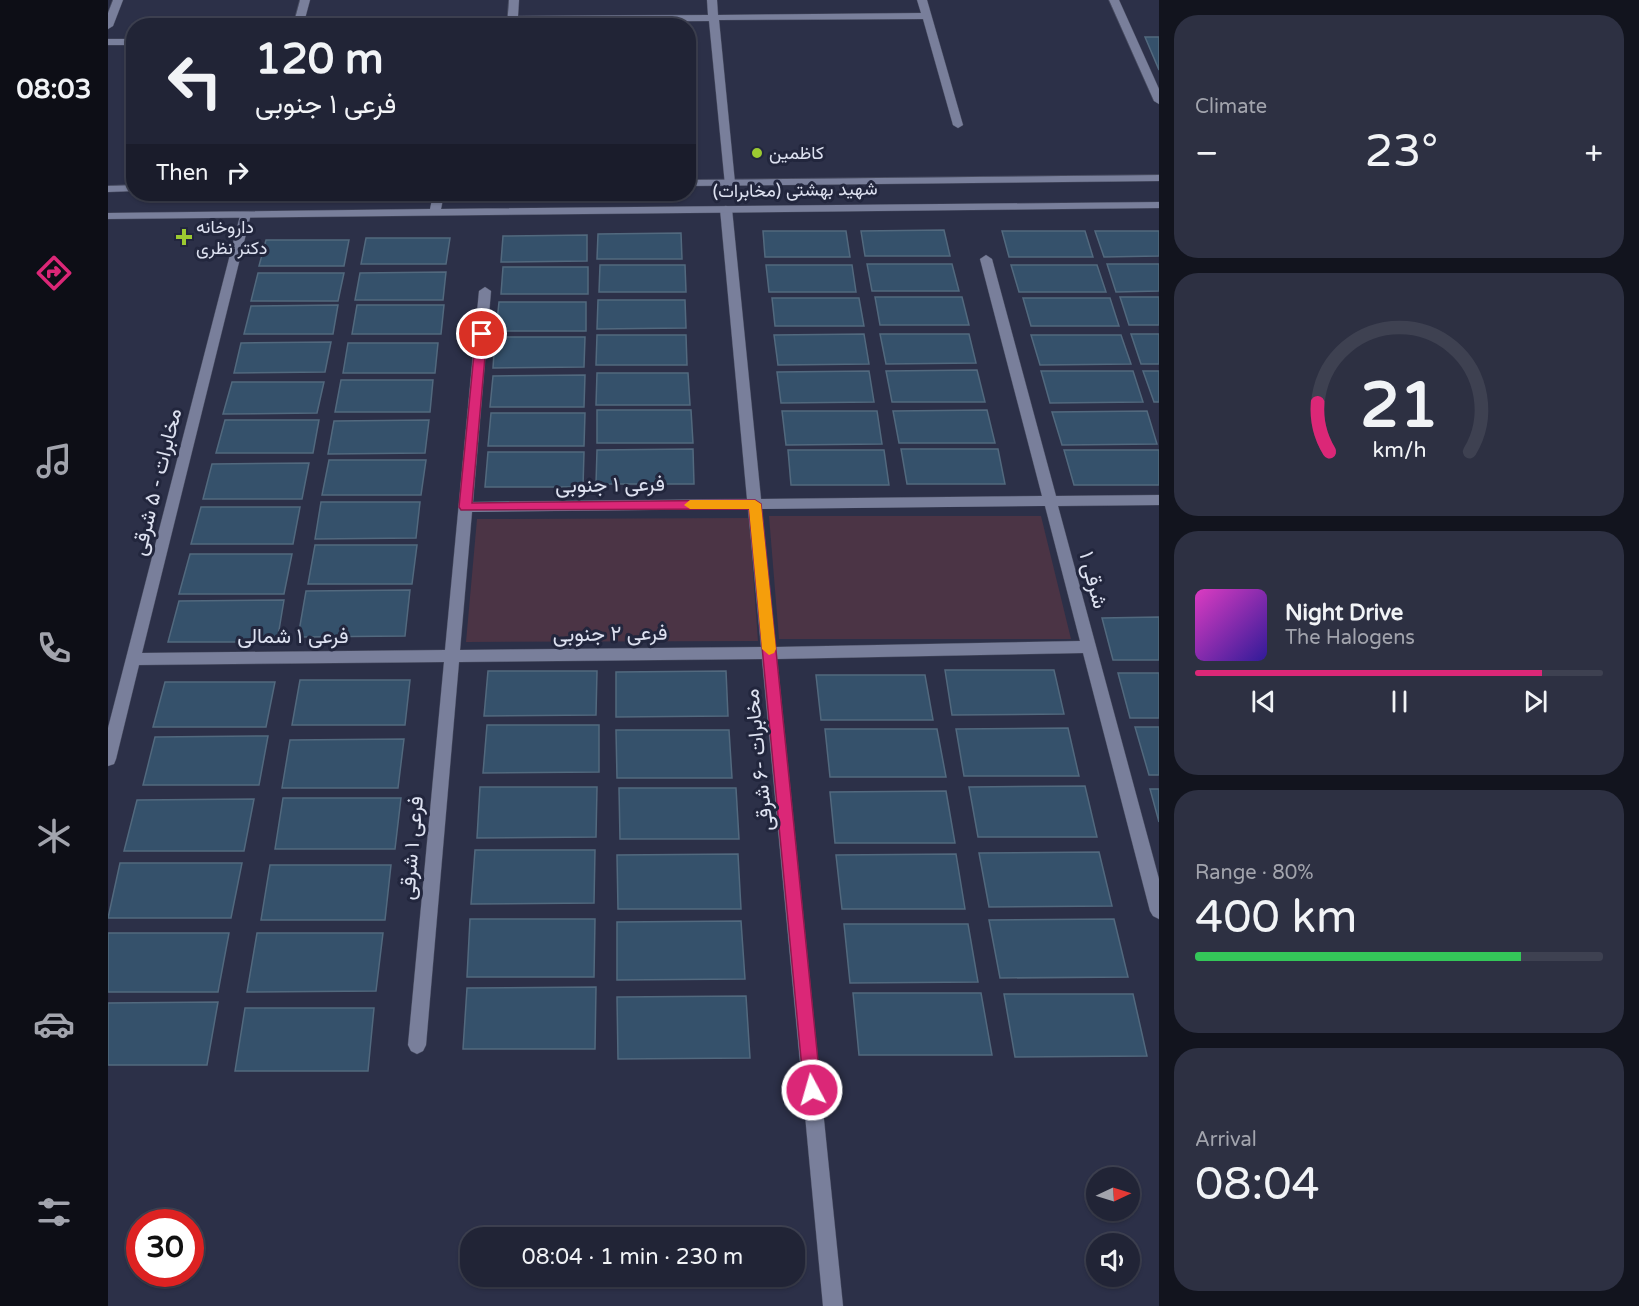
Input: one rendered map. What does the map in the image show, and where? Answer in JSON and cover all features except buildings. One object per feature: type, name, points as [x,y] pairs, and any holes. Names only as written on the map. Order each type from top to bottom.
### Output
[{"type":"street","points":[[108,26],[118,0]]},
{"type":"street","points":[[300,18],[305,0]]},
{"type":"street","points":[[512,18],[514,0]]},
{"type":"street","points":[[712,0],[729,183]]},
{"type":"street","points":[[922,0],[958,125]]},
{"type":"street","points":[[1114,0],[1159,101]]},
{"type":"street","points":[[696,18],[927,16]]},
{"type":"street","points":[[108,42],[126,42]]},
{"type":"street","name":"شهید بهشتی (مخابرات)","points":[[696,183],[1159,178]]},
{"type":"street","points":[[108,189],[126,188]]},
{"type":"street","points":[[435,212],[437,201]]},
{"type":"street","name":"شهید بهشتی (مخابرات)","points":[[108,216],[1159,205]]},
{"type":"street","name":"مخابرات -۶ شرقی","points":[[726,209],[833,1306]]},
{"type":"street","name":"مخابرات - ۵ شرقی","points":[[108,759],[112,729],[134,659],[245,214]]},
{"type":"street","name":"شرقی ۱","points":[[986,259],[1159,911]]},
{"type":"street","name":"فرعی ۱ شرقی","points":[[417,1045],[486,291]]},
{"type":"street","name":"فرعی ۱ جنوبی","points":[[466,507],[1159,500]]},
{"type":"street","name":"فرعی ۲ جنوبی","points":[[452,656],[1089,647]]},
{"type":"street","name":"فرعی ۱ شمالی","points":[[134,659],[452,656]]},
{"type":"shaded area","points":[[769,516],[1041,516],[1071,639],[779,639]]},
{"type":"shaded area","points":[[749,518],[758,641],[466,642],[477,519]]},
{"type":"slow traffic","points":[[690,505],[755,504],[769,649]]},
{"type":"place","name":"کاظمین","points":[[757,153]]},
{"type":"place","name":"داروخانه دکتر نظری","points":[[184,237]]},
{"type":"route","points":[[482,334],[466,507],[755,504],[812,1090]]}]
